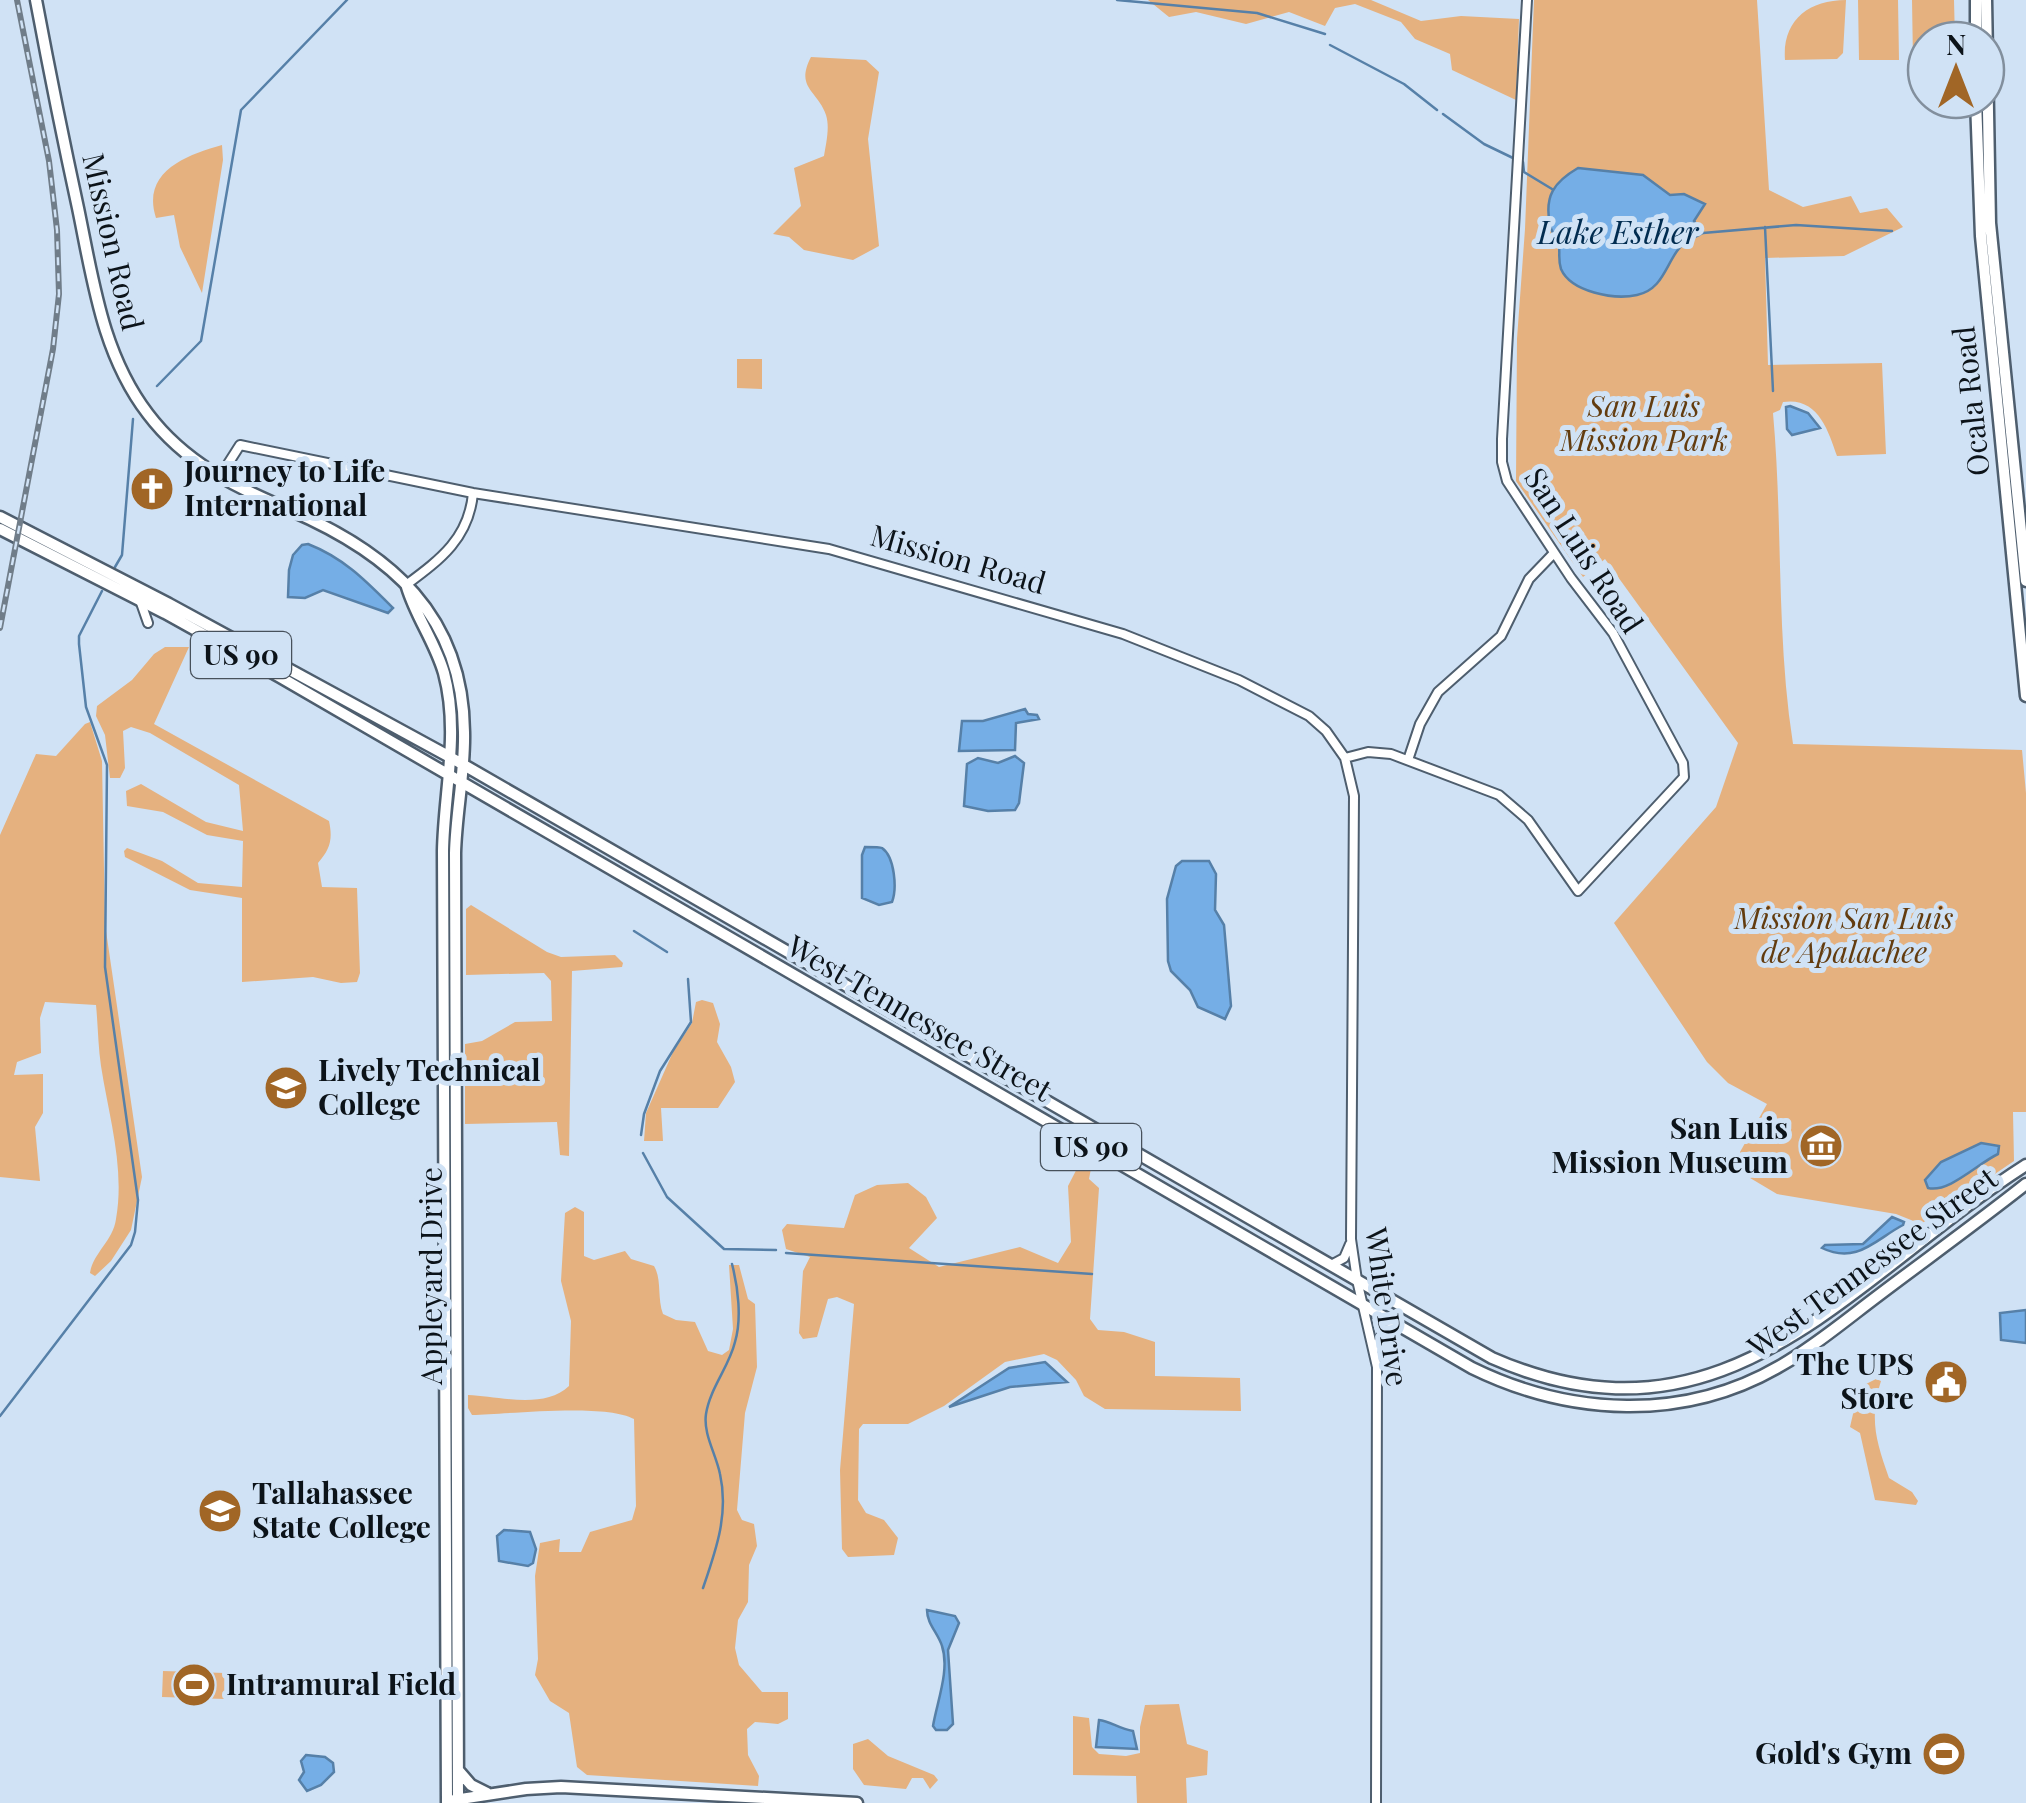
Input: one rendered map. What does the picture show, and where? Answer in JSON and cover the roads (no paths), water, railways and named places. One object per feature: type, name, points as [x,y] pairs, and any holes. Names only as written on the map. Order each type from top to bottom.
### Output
[{"type":"main road","name":"Mission Road","points":[[36,0],[111,348],[150,418],[182,450],[219,478],[343,534],[406,584]]},
{"type":"main road","name":"Ocala Road","points":[[1981,120],[1984,206],[2026,696]]},
{"type":"main road","name":"Ocala Road","points":[[1998,368],[2026,581]]},
{"type":"main road","name":"West Tennessee Street","points":[[0,518],[1472,1368],[1511,1386],[1586,1405],[1618,1407],[1691,1400],[1728,1390],[1764,1374],[1826,1334],[2026,1184]]},
{"type":"main road","points":[[0,529],[75,567],[88,568]]},
{"type":"main road","name":"West Tennessee Street","points":[[88,568],[102,570],[430,746],[1496,1360],[1568,1384],[1630,1390],[1662,1387],[1720,1374],[1772,1350],[2026,1165]]},
{"type":"main road","name":"Appleyard Drive","points":[[406,584],[439,657],[451,720],[442,851],[451,1007],[451,1802]]},
{"type":"main road","name":"Appleyard Drive","points":[[406,584],[420,596],[434,619],[454,664],[463,706],[450,984]]},
{"type":"main road","points":[[257,664],[274,662]]},
{"type":"main road","points":[[351,719],[371,721],[378,717]]},
{"type":"main road","points":[[430,746],[444,740],[451,720]]},
{"type":"main road","points":[[537,827],[544,822],[565,823]]},
{"type":"main road","points":[[713,928],[720,912]]},
{"type":"main road","points":[[897,1035],[905,1020]]},
{"type":"main road","points":[[1022,1106],[1032,1092]]},
{"type":"main road","points":[[1133,1172],[1141,1166],[1156,1165]]},
{"type":"main road","points":[[1942,1226],[1953,1240]]},
{"type":"main road","points":[[1816,1320],[1826,1334]]},
{"type":"main road","points":[[1764,1374],[1763,1365],[1772,1350]]},
{"type":"main road","points":[[1472,1368],[1481,1361],[1496,1360]]},
{"type":"main road","name":"Appleyard Drive","points":[[451,1802],[458,1770],[452,1653]]},
{"type":"main road","points":[[458,1770],[470,1785],[488,1794]]},
{"type":"main road","points":[[451,1802],[561,1787],[856,1803]]},
{"type":"street","name":"San Luis Road","points":[[1408,760],[1508,800],[1528,820],[1578,891],[1681,782],[1684,768],[1612,634],[1507,481],[1502,462],[1527,0]]},
{"type":"street","name":"Mission Road","points":[[219,478],[240,445],[473,492],[829,549],[1123,634],[1238,680],[1299,710],[1322,728],[1345,758]]},
{"type":"street","points":[[406,584],[455,544],[468,521],[473,492]]},
{"type":"street","points":[[1345,758],[1377,752],[1408,760],[1420,724],[1438,692],[1495,643],[1508,625],[1529,578],[1554,553]]},
{"type":"street","points":[[139,599],[146,609],[148,623]]},
{"type":"street","name":"White Drive","points":[[1345,758],[1354,812],[1351,1240],[1375,1353],[1378,1388],[1376,1803]]},
{"type":"street","points":[[456,819],[465,800],[478,793]]},
{"type":"street","points":[[1330,1265],[1344,1258],[1351,1240]]},
{"type":"street","points":[[1375,1353],[1384,1330],[1401,1326]]},
{"type":"water","name":"Lake Esther","points":[[1578,168],[1643,175],[1670,195],[1684,194],[1705,204],[1694,221],[1703,233],[1679,248],[1652,288],[1637,295],[1605,295],[1583,289],[1561,269],[1548,206],[1557,185]]},
{"type":"water","points":[[1786,407],[1808,413],[1820,428],[1792,435],[1787,429]]},
{"type":"water","points":[[308,544],[344,563],[393,608],[388,613],[323,590],[305,598],[288,597],[293,555]]},
{"type":"water","points":[[1025,709],[1039,719],[1016,723],[1015,750],[959,751],[962,721],[983,721]]},
{"type":"water","points":[[1015,756],[1024,763],[1015,810],[988,811],[964,806],[967,764],[978,758],[998,763]]},
{"type":"water","points":[[865,847],[882,848],[890,858],[892,902],[879,905],[862,898]]},
{"type":"water","points":[[1182,861],[1209,861],[1216,874],[1215,910],[1224,925],[1231,1006],[1225,1019],[1198,1007],[1168,961],[1167,899],[1176,866]]},
{"type":"water","points":[[1981,1143],[1999,1146],[1998,1154],[1954,1182],[1928,1188],[1925,1180],[1941,1162]]},
{"type":"water","points":[[1892,1217],[1904,1222],[1903,1225],[1856,1252],[1846,1254],[1822,1248],[1863,1244]]},
{"type":"water","points":[[2026,1310],[2026,1343],[2001,1340],[2000,1313]]},
{"type":"water","points":[[1045,1362],[1067,1382],[1010,1387],[949,1407],[1009,1368]]},
{"type":"water","points":[[504,1530],[530,1532],[536,1549],[533,1563],[528,1566],[499,1561],[497,1536]]},
{"type":"water","points":[[927,1610],[955,1616],[959,1623],[948,1650],[953,1724],[947,1730],[936,1730],[933,1726],[944,1676],[944,1655]]},
{"type":"water","points":[[1099,1720],[1133,1731],[1137,1749],[1096,1747]]},
{"type":"water","points":[[306,1755],[325,1757],[333,1763],[334,1772],[321,1785],[307,1791],[299,1780],[304,1772],[301,1761]]},
{"type":"waterway","points":[[157,386],[201,341],[241,110],[347,0]]},
{"type":"waterway","points":[[1117,0],[1257,13],[1325,34]]},
{"type":"waterway","points":[[1330,45],[1404,84],[1437,110]]},
{"type":"waterway","points":[[1443,114],[1484,144],[1513,158]]},
{"type":"waterway","points":[[1523,162],[1524,172],[1552,189]]},
{"type":"waterway","points":[[1703,233],[1796,225],[1892,231]]},
{"type":"waterway","points":[[1765,227],[1773,391]]},
{"type":"waterway","points":[[115,567],[122,555],[133,419]]},
{"type":"waterway","points":[[0,1416],[131,1245],[135,1232],[138,1200],[105,967],[107,765],[86,707],[79,644],[79,636],[102,591]]},
{"type":"waterway","points":[[634,931],[667,952]]},
{"type":"waterway","points":[[641,1135],[644,1114],[660,1071],[691,1022],[688,979]]},
{"type":"waterway","points":[[643,1153],[667,1197],[724,1249],[776,1250]]},
{"type":"waterway","points":[[786,1253],[1092,1274]]},
{"type":"waterway","points":[[703,1588],[722,1518],[720,1474],[708,1436],[706,1414],[737,1333],[738,1303],[732,1264]]},
{"type":"railway","points":[[0,628],[53,349],[59,294],[49,161],[17,0]]},
{"type":"place","name":"Journey to Life International","points":[[152,489]]},
{"type":"place","name":"Lively Technical College","points":[[286,1088]]},
{"type":"place","name":"San Luis Mission Museum","points":[[1821,1146]]},
{"type":"place","name":"The UPS Store","points":[[1946,1382]]},
{"type":"place","name":"Tallahassee State College","points":[[220,1511]]},
{"type":"place","name":"Intramural Field","points":[[194,1685]]},
{"type":"place","name":"Gold's Gym","points":[[1944,1754]]},
{"type":"park label","name":"San Luis Mission Park","points":[[1644,424]]},
{"type":"park label","name":"Mission San Luis de Apalachee","points":[[1844,936]]}]
